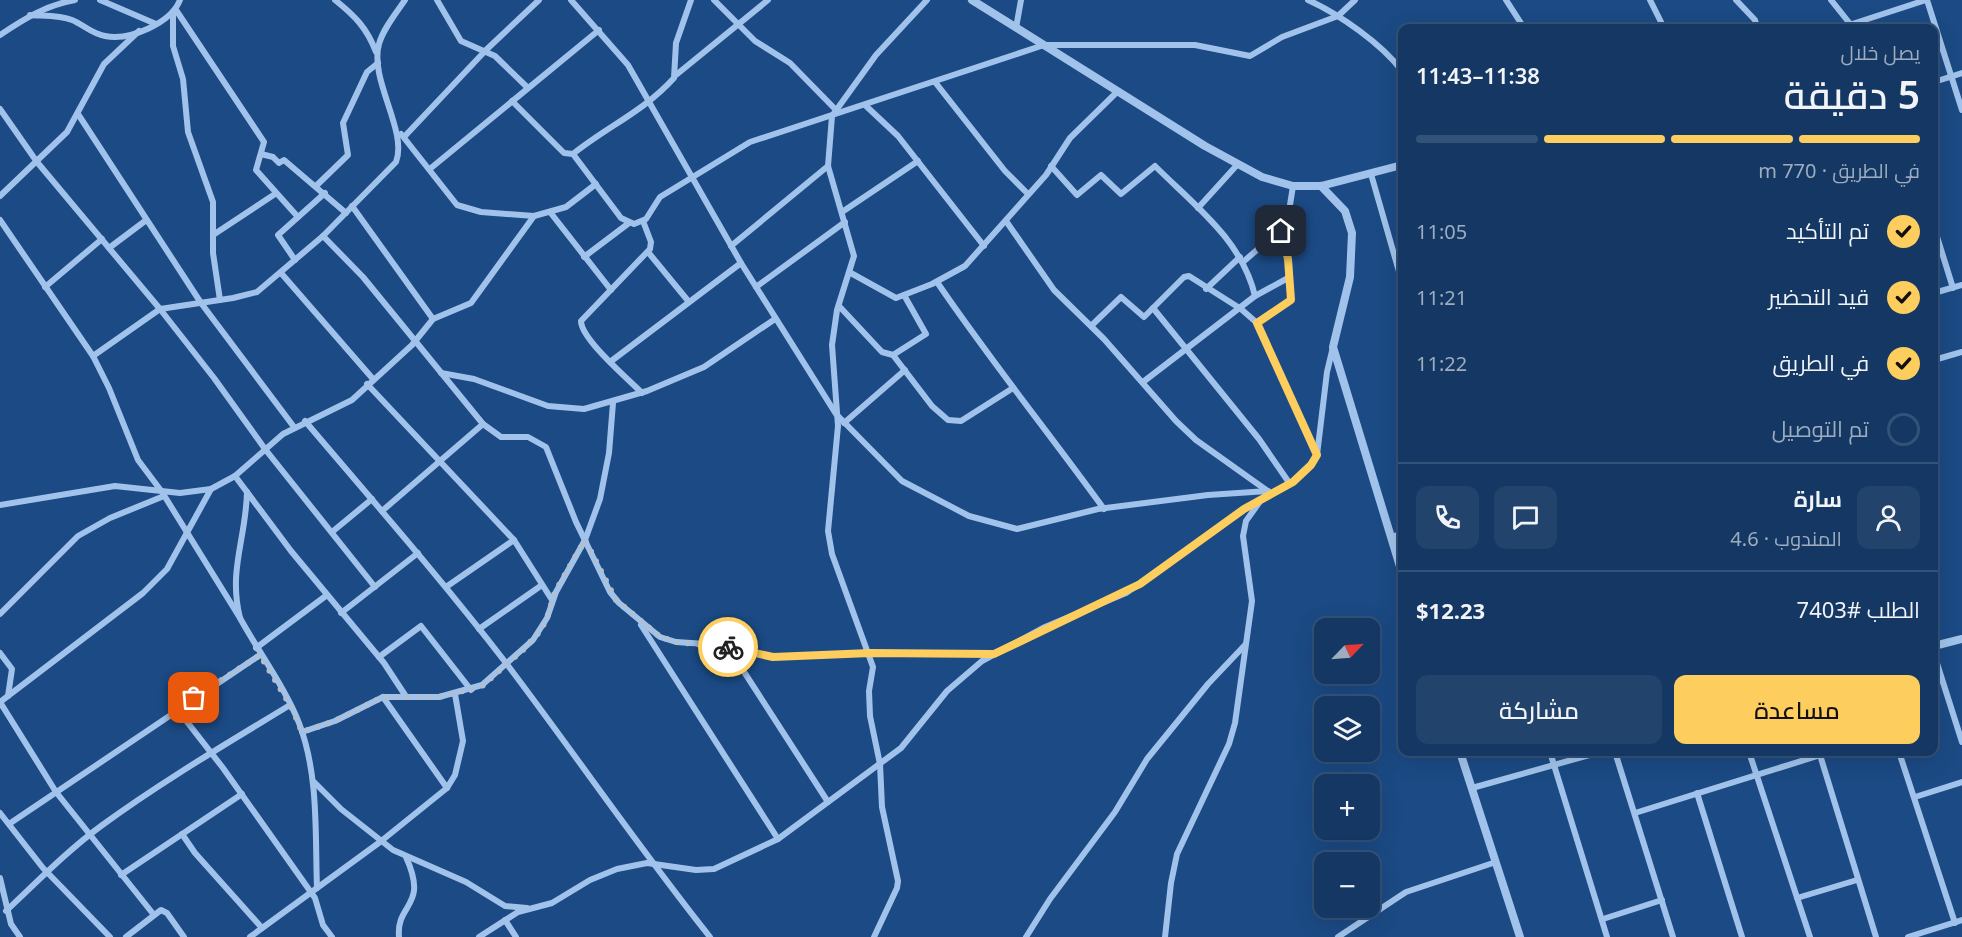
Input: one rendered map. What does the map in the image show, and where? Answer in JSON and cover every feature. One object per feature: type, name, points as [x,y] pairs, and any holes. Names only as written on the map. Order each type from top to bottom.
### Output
[{"type":"street","points":[[0,35],[53,2],[75,0]]},
{"type":"street","points":[[100,0],[156,24]]},
{"type":"street","points":[[93,356],[160,309],[257,292],[323,236],[398,159],[395,127],[384,94],[377,54],[368,31],[335,0]]},
{"type":"street","points":[[377,54],[382,38],[405,0]]},
{"type":"street","points":[[437,0],[461,41],[486,50],[528,88]]},
{"type":"street","points":[[404,137],[486,50],[539,0]]},
{"type":"street","points":[[571,0],[628,65],[741,263],[836,414],[902,481],[969,516],[1017,529],[1104,508],[1208,495],[1270,493]]},
{"type":"street","points":[[676,75],[676,43],[691,0]]},
{"type":"street","points":[[714,0],[755,41],[790,63],[834,113]]},
{"type":"street","points":[[512,101],[564,153],[573,154],[599,133],[624,122],[648,103],[676,75],[768,0]]},
{"type":"street","points":[[874,937],[897,888],[898,881],[882,807],[880,764],[868,701],[873,667],[830,542],[829,516],[838,426],[832,355],[839,306],[854,256],[828,166],[834,113],[876,55],[927,0]]},
{"type":"street","points":[[972,0],[1237,165],[1262,177],[1293,186],[1321,186],[1398,166]]},
{"type":"street","points":[[1016,28],[1021,0]]},
{"type":"street","points":[[1308,0],[1338,16],[1391,57],[1398,66]]},
{"type":"street","points":[[584,256],[629,223],[643,221],[657,200],[750,142],[834,113],[865,105],[1044,45],[1195,45],[1245,56],[1289,33],[1338,16],[1355,0]]},
{"type":"street","points":[[1506,0],[1521,24]]},
{"type":"street","points":[[1650,0],[1662,24]]},
{"type":"street","points":[[1736,0],[1756,24]]},
{"type":"street","points":[[1831,0],[1850,24]]},
{"type":"street","points":[[1854,24],[1927,0],[1935,24]]},
{"type":"street","points":[[179,1],[174,12],[173,46],[183,79],[188,132],[213,202],[213,235],[220,300]]},
{"type":"street","points":[[30,15],[71,20],[93,33],[121,36],[156,24],[174,12]]},
{"type":"street","points":[[174,12],[264,142],[256,170],[275,194],[298,217]]},
{"type":"street","points":[[431,168],[599,30]]},
{"type":"street","points":[[0,196],[67,132],[104,64],[139,31]]},
{"type":"street","points":[[1938,33],[1962,110]]},
{"type":"street","points":[[316,186],[348,155],[343,123],[367,72],[378,63]]},
{"type":"street","points":[[1938,81],[1962,73]]},
{"type":"street","points":[[935,82],[1005,171],[1028,194]]},
{"type":"street","points":[[849,272],[894,298],[937,282],[965,266],[1006,221],[1051,166],[1070,138],[1118,91]]},
{"type":"street","points":[[865,105],[898,136],[984,246]]},
{"type":"street","points":[[0,109],[37,162],[160,309],[265,449],[375,586]]},
{"type":"street","points":[[78,114],[201,303],[294,427]]},
{"type":"street","points":[[395,127],[431,168],[452,199],[461,207],[482,212],[534,216],[566,207],[596,184]]},
{"type":"street","points":[[261,154],[273,157],[279,163],[284,160],[346,213]]},
{"type":"street","points":[[573,154],[621,218],[629,223]]},
{"type":"street","points":[[842,212],[918,160]]},
{"type":"street","points":[[1198,208],[1237,165]]},
{"type":"street","points":[[731,246],[828,166]]},
{"type":"street","points":[[1051,166],[1077,195],[1101,175],[1121,194],[1154,166],[1223,233],[1249,273],[1255,296]]},
{"type":"street","points":[[1371,174],[1398,268]]},
{"type":"street","points":[[1206,289],[1281,231],[1289,221],[1293,186]]},
{"type":"street","points":[[479,937],[505,920],[530,908],[552,903],[590,880],[617,869],[651,863],[696,870],[714,869],[778,839],[906,743],[947,691],[982,661],[1045,627],[1125,592],[1244,509],[1290,484],[1311,465],[1317,455],[1327,372],[1350,277],[1352,233],[1345,211],[1321,186]]},
{"type":"street","points":[[295,260],[278,235],[325,193]]},
{"type":"street","points":[[213,235],[275,194]]},
{"type":"street","points":[[352,207],[432,319]]},
{"type":"street","points":[[550,212],[611,290]]},
{"type":"street","points":[[0,505],[115,486],[163,494],[192,493],[211,489],[235,476],[294,427],[344,405],[415,342],[432,319],[471,303],[534,216]]},
{"type":"street","points":[[0,220],[93,356],[109,388],[138,460],[163,494],[240,618],[290,705],[302,732],[313,781],[317,888]]},
{"type":"street","points":[[109,248],[145,220]]},
{"type":"street","points":[[642,393],[610,362],[584,330],[580,321],[648,252],[651,242],[643,221]]},
{"type":"street","points":[[1006,221],[1048,283],[1143,382],[1176,421],[1196,440],[1270,493]]},
{"type":"street","points":[[756,287],[845,222]]},
{"type":"street","points":[[1257,323],[1290,302],[1288,259],[1281,231]]},
{"type":"street","points":[[323,236],[363,277],[483,424],[501,437],[528,437],[546,447],[585,540],[610,592],[639,620],[667,640],[728,647],[773,657],[870,653],[994,654]]},
{"type":"street","points":[[45,287],[102,239]]},
{"type":"street","points":[[1938,240],[1953,288]]},
{"type":"street","points":[[648,252],[689,302]]},
{"type":"street","points":[[610,362],[741,263]]},
{"type":"street","points":[[280,273],[438,461],[514,540],[552,600]]},
{"type":"street","points":[[1091,326],[1121,297],[1143,316],[1186,276],[1241,309],[1257,323],[1317,455]]},
{"type":"street","points":[[1143,382],[1255,296],[1288,278]]},
{"type":"street","points":[[937,282],[1013,388],[1046,428],[1104,508]]},
{"type":"street","points":[[1938,293],[1962,285]]},
{"type":"street","points":[[894,355],[926,334],[904,295]]},
{"type":"street","points":[[839,306],[882,352],[894,355],[936,411],[948,420],[961,421],[1013,388]]},
{"type":"street","points":[[1153,308],[1188,349],[1290,484]]},
{"type":"street","points":[[441,373],[474,379],[560,409],[584,409],[613,403],[642,393],[711,363],[775,319]]},
{"type":"street","points":[[1333,347],[1398,560]]},
{"type":"street","points":[[1938,359],[1962,352]]},
{"type":"street","points":[[844,423],[905,370]]},
{"type":"street","points":[[302,732],[335,721],[383,697],[405,695],[439,697],[471,690],[493,678],[540,631],[552,600],[585,540],[605,482],[613,403]]},
{"type":"street","points":[[305,421],[446,587],[506,664],[651,863],[710,937]]},
{"type":"street","points":[[382,511],[483,424]]},
{"type":"street","points":[[235,476],[327,596],[379,657],[405,695]]},
{"type":"street","points":[[154,915],[56,792],[0,702],[143,593],[167,569],[211,489]]},
{"type":"street","points":[[240,618],[234,577],[245,523],[247,492]]},
{"type":"street","points":[[0,614],[78,536],[110,518],[163,494]]},
{"type":"street","points":[[332,532],[372,499]]},
{"type":"street","points":[[1165,937],[1177,854],[1232,735],[1252,592],[1244,529],[1248,516],[1261,500]]},
{"type":"street","points":[[1391,537],[1398,535]]},
{"type":"street","points":[[446,587],[514,540]]},
{"type":"street","points":[[341,613],[418,553]]},
{"type":"street","points":[[478,629],[542,585]]},
{"type":"street","points":[[256,648],[327,596]]},
{"type":"street","points":[[639,620],[778,839]]},
{"type":"street","points":[[379,657],[421,626],[471,690]]},
{"type":"street","points":[[1938,644],[1962,639]]},
{"type":"street","points":[[1026,937],[1050,899],[1100,834],[1147,759],[1208,684],[1245,645]]},
{"type":"street","points":[[728,647],[828,802]]},
{"type":"street","points":[[0,653],[12,669],[8,696]]},
{"type":"street","points":[[9,824],[260,655]]},
{"type":"street","points":[[1938,666],[1962,742]]},
{"type":"street","points":[[249,937],[381,842],[447,788],[455,775],[463,741],[455,694]]},
{"type":"street","points":[[383,697],[447,788]]},
{"type":"street","points":[[6,911],[46,872],[90,835],[210,754],[290,705]]},
{"type":"street","points":[[1952,710],[1962,708]]},
{"type":"street","points":[[177,709],[242,794],[311,892],[324,925],[332,937]]},
{"type":"street","points":[[1461,756],[1520,937]]},
{"type":"street","points":[[1551,756],[1607,937]]},
{"type":"street","points":[[1472,788],[1586,756]]},
{"type":"street","points":[[1616,756],[1673,937]]},
{"type":"street","points":[[1750,756],[1810,937]]},
{"type":"street","points":[[1635,813],[1817,756]]},
{"type":"street","points":[[1820,756],[1876,937]]},
{"type":"street","points":[[1900,756],[1954,923]]},
{"type":"street","points":[[313,781],[326,797],[381,842],[406,857],[466,882],[505,906],[530,908]]},
{"type":"street","points":[[1915,797],[1962,782]]},
{"type":"street","points":[[1697,793],[1742,937]]},
{"type":"street","points":[[121,875],[242,794]]},
{"type":"street","points":[[0,813],[46,872],[110,937]]},
{"type":"street","points":[[182,834],[201,860],[262,928]]},
{"type":"street","points":[[399,937],[399,930],[415,895],[416,886],[406,857]]},
{"type":"street","points":[[1338,937],[1406,892],[1496,862]]},
{"type":"street","points":[[0,878],[6,911],[20,937]]},
{"type":"street","points":[[1797,898],[1857,880]]},
{"type":"street","points":[[1603,918],[1662,900]]},
{"type":"street","points":[[126,937],[161,910],[167,913],[184,937]]},
{"type":"street","points":[[505,920],[516,937]]},
{"type":"street","points":[[1908,937],[1962,920]]},
{"type":"way so far","points":[[194,698],[260,655],[293,710],[302,732],[335,721],[383,697],[405,695],[439,697],[482,686],[525,648],[540,631],[547,618],[555,592],[585,540],[603,579],[616,600],[660,637],[676,642],[728,647]]},
{"type":"route","points":[[728,647],[759,656],[773,657],[870,653],[994,654],[1045,627],[1097,607],[1140,584],[1244,509],[1293,482],[1311,465],[1317,455],[1257,323],[1291,300],[1288,259],[1281,231]]}]
